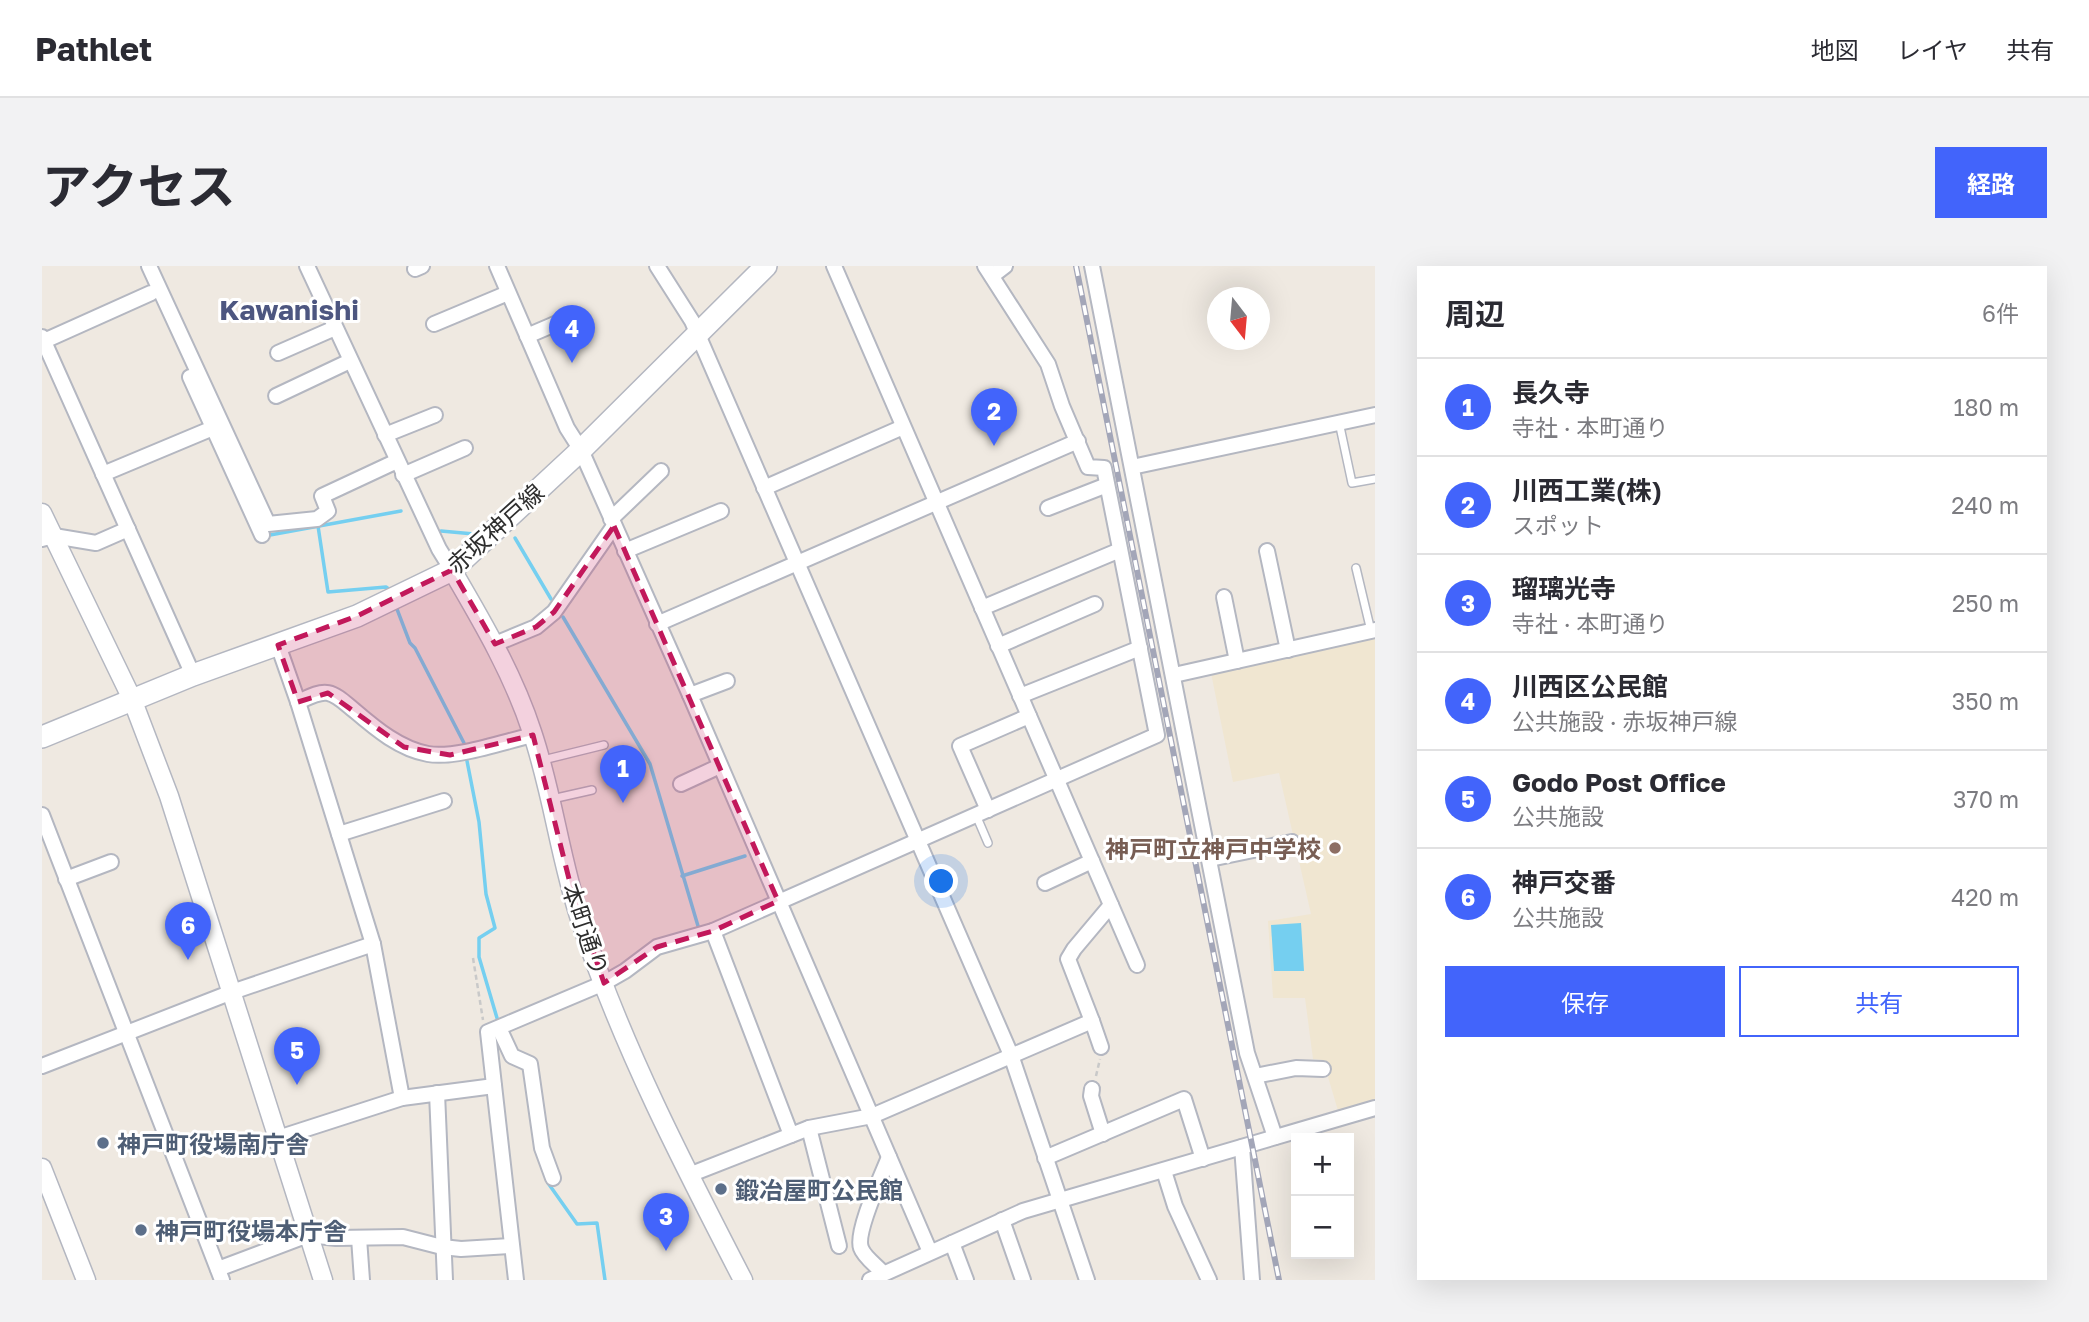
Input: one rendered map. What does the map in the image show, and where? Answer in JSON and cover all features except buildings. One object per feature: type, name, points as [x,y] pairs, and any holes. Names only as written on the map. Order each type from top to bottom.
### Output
[{"type":"main road","name":"赤坂神戸線","points":[[42,737],[193,675],[357,616],[452,570],[581,450],[766,266]]},
{"type":"street","points":[[139,266],[262,535]]},
{"type":"street","points":[[149,266],[268,524],[317,519],[327,512],[322,496],[465,448]]},
{"type":"street","points":[[307,266],[439,550],[452,570]]},
{"type":"street","points":[[497,266],[567,428],[581,450],[690,695],[930,1252]]},
{"type":"street","points":[[657,266],[698,334],[1011,1055],[1087,1280]]},
{"type":"street","points":[[834,266],[1137,965]]},
{"type":"street","points":[[494,1030],[604,983],[657,947],[713,931],[1157,735],[1104,468],[1088,467],[1062,406],[1048,364],[988,271],[1005,266]]},
{"type":"street","points":[[1092,266],[1247,1052],[1275,1137]]},
{"type":"street","points":[[151,293],[43,339],[193,675]]},
{"type":"street","points":[[434,324],[509,293]]},
{"type":"street","points":[[527,336],[569,318]]},
{"type":"street","points":[[278,353],[335,328]]},
{"type":"street","points":[[276,397],[350,361]]},
{"type":"street","points":[[385,435],[435,415]]},
{"type":"street","points":[[1132,467],[1375,415]]},
{"type":"street","points":[[764,488],[903,427]]},
{"type":"street","points":[[103,474],[213,428]]},
{"type":"street","points":[[657,624],[1078,441]]},
{"type":"street","points":[[495,644],[536,627],[554,612],[613,523],[661,471]]},
{"type":"street","points":[[1048,508],[1107,485]]},
{"type":"street","points":[[625,551],[721,511]]},
{"type":"street","points":[[42,513],[48,537],[132,699],[169,796],[323,1280]]},
{"type":"street","points":[[48,537],[96,543],[128,529]]},
{"type":"street","points":[[982,608],[1120,550]]},
{"type":"street","points":[[1267,551],[1288,650]]},
{"type":"street","name":"本町通り","points":[[452,570],[495,644],[519,693],[533,734],[581,923],[634,1059],[743,1280]]},
{"type":"street","points":[[1224,597],[1237,661]]},
{"type":"street","points":[[998,646],[1095,604]]},
{"type":"street","points":[[1174,675],[1373,630]]},
{"type":"street","points":[[278,645],[373,944],[402,1098]]},
{"type":"street","points":[[1020,696],[1140,648]]},
{"type":"street","points":[[690,695],[727,681]]},
{"type":"street","points":[[298,702],[316,694],[328,693],[404,747],[429,755],[450,755],[533,734]]},
{"type":"street","points":[[982,813],[960,746],[1029,716]]},
{"type":"street","points":[[681,784],[720,766]]},
{"type":"street","points":[[339,834],[414,818],[444,801]]},
{"type":"street","points":[[42,815],[220,1274],[308,1235],[403,1237],[461,1249],[511,1246]]},
{"type":"street","points":[[1210,859],[1292,842]]},
{"type":"street","points":[[1045,883],[1092,861]]},
{"type":"street","points":[[66,879],[111,862]]},
{"type":"street","points":[[1101,1047],[1068,959],[1111,905]]},
{"type":"street","points":[[713,931],[791,1135]]},
{"type":"street","points":[[42,1066],[232,992],[373,944]]},
{"type":"street","points":[[689,1175],[809,1128],[872,1116],[1092,1021]]},
{"type":"street","points":[[494,1030],[494,1086],[516,1280]]},
{"type":"street","points":[[494,1030],[512,1056],[530,1064],[542,1148],[553,1178]]},
{"type":"street","points":[[1255,1076],[1296,1068],[1323,1069]]},
{"type":"street","points":[[278,1138],[402,1098],[494,1086]]},
{"type":"street","points":[[1091,1089],[1103,1134]]},
{"type":"street","points":[[437,1093],[445,1280]]},
{"type":"street","points":[[1045,1158],[1184,1099],[1203,1159]]},
{"type":"street","points":[[889,1157],[863,1221],[860,1242],[861,1250],[877,1277],[1023,1211],[1375,1108]]},
{"type":"street","points":[[809,1128],[839,1246]]},
{"type":"street","points":[[1242,1147],[1252,1280]]},
{"type":"street","points":[[42,1168],[86,1280]]},
{"type":"street","points":[[1164,1171],[1175,1206],[1209,1280]]},
{"type":"street","points":[[1002,1220],[1023,1280]]},
{"type":"street","points":[[359,1238],[362,1280]]},
{"type":"street","points":[[952,1243],[966,1280]]},
{"type":"lane","points":[[1339,422],[1352,483],[1375,479]]},
{"type":"lane","points":[[1356,568],[1373,630]]},
{"type":"lane","points":[[540,761],[604,745]]},
{"type":"lane","points":[[550,799],[592,790]]},
{"type":"lane","points":[[982,813],[988,843]]},
{"type":"path","points":[[473,958],[484,1031],[494,1030]]},
{"type":"path","points":[[1091,1089],[1099,1066],[1101,1047]]},
{"type":"highlighted area","points":[[614,526],[778,901],[713,931],[657,947],[604,983],[571,887],[533,735],[450,755],[404,747],[328,693],[298,702],[278,645],[357,616],[452,570],[495,644],[536,627],[554,612]]},
{"type":"shaded area","name":"神戸町立神戸中学校","points":[[1375,635],[1375,1103],[1339,1114],[1323,1060],[1313,1059],[1305,998],[1273,998],[1268,921],[1311,914],[1279,773],[1233,782],[1211,673],[1299,655],[1304,650]]},
{"type":"water","points":[[1301,923],[1304,971],[1274,971],[1271,925]]},
{"type":"waterway","points":[[270,535],[401,511]]},
{"type":"waterway","points":[[318,526],[328,592],[386,587],[390,590]]},
{"type":"waterway","points":[[441,531],[474,534]]},
{"type":"waterway","points":[[515,538],[551,599]]},
{"type":"waterway","points":[[397,609],[410,643],[464,743]]},
{"type":"waterway","points":[[563,617],[650,764],[698,926]]},
{"type":"waterway","points":[[467,761],[479,822],[486,894],[495,928],[479,938],[479,957],[497,1018]]},
{"type":"waterway","points":[[682,876],[745,856]]},
{"type":"waterway","points":[[546,1177],[577,1224],[597,1223],[605,1280]]},
{"type":"railway","points":[[1076,266],[1279,1280]]},
{"type":"place","name":"川西区公民館","points":[[572,363]]},
{"type":"place","name":"川西工業(株)","points":[[994,446]]},
{"type":"place","name":"長久寺","points":[[623,803]]},
{"type":"place","name":"神戸町立神戸中学校","points":[[1335,848]]},
{"type":"place","name":"神戸交番","points":[[188,960]]},
{"type":"place","name":"Godo Post Office","points":[[297,1085]]},
{"type":"place","name":"神戸町役場南庁舎","points":[[103,1143]]},
{"type":"place","name":"鍛冶屋町公民館","points":[[721,1189]]},
{"type":"place","name":"神戸町役場本庁舎","points":[[141,1230]]},
{"type":"place","name":"瑠璃光寺","points":[[666,1251]]},
{"type":"district","name":"Kawanishi","points":[[289,309]]}]
